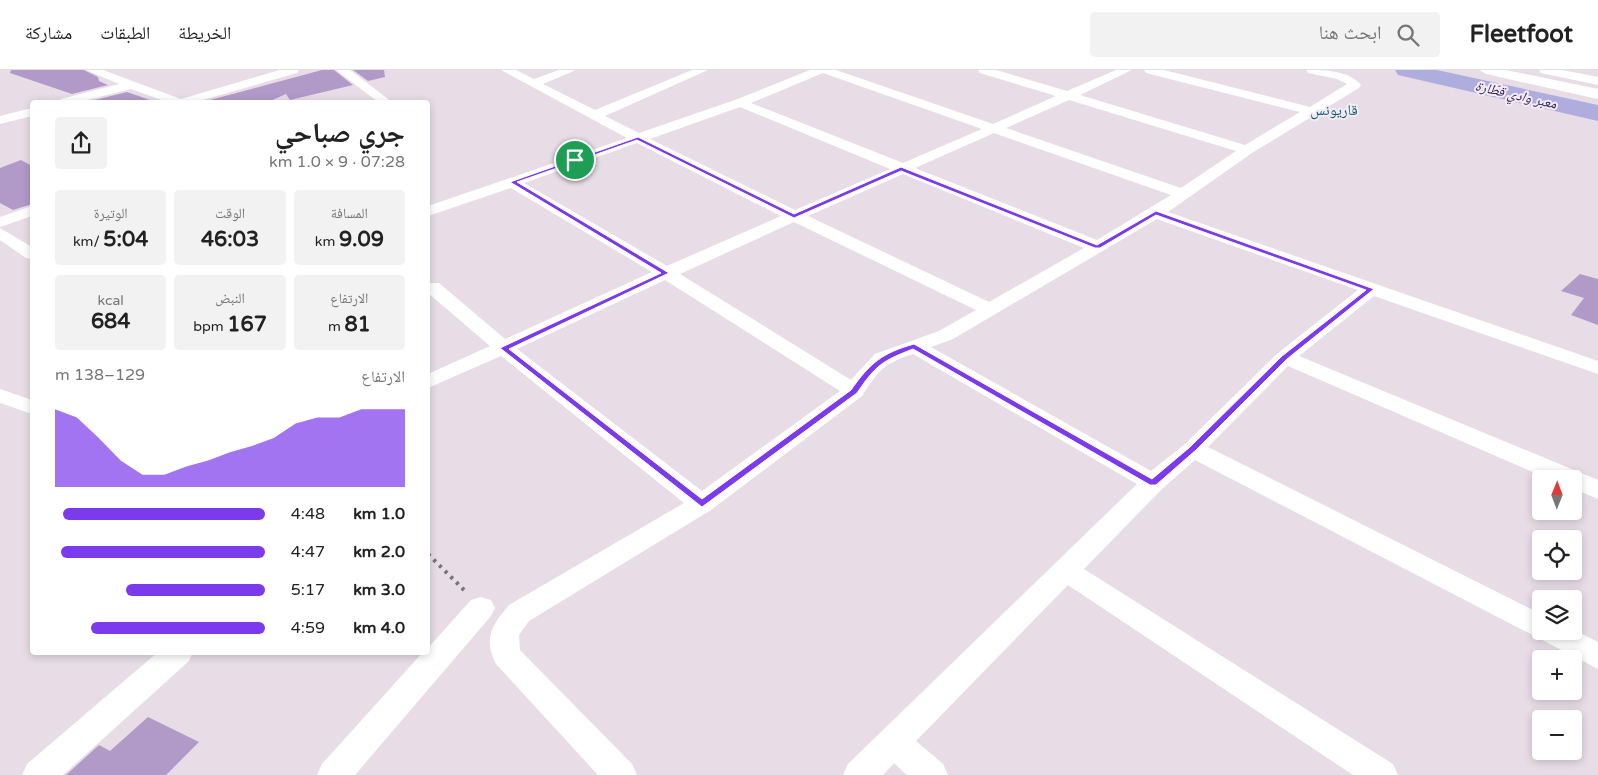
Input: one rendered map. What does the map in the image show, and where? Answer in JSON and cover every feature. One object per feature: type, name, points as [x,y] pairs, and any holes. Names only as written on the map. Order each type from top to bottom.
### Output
[{"type":"main road","points":[[1486,70],[1598,94]]},
{"type":"main road","points":[[1511,70],[1598,88]]},
{"type":"street","points":[[92,70],[172,100]]},
{"type":"street","points":[[109,77],[135,70]]},
{"type":"street","points":[[191,100],[293,70]]},
{"type":"street","points":[[342,70],[383,100]]},
{"type":"street","points":[[507,70],[794,216],[990,310]]},
{"type":"street","points":[[534,83],[570,70]]},
{"type":"street","points":[[595,115],[702,70]]},
{"type":"street","points":[[430,211],[740,103],[820,70]]},
{"type":"street","points":[[825,70],[1183,194]]},
{"type":"street","points":[[984,70],[1069,94],[1247,150]]},
{"type":"street","points":[[430,381],[666,273],[1126,70]]},
{"type":"street","points":[[1150,70],[1311,111]]},
{"type":"street","points":[[620,775],[506,655],[504,632],[519,613],[702,504],[854,391],[870,369],[882,358],[946,335],[990,310],[1156,213],[1247,150],[1354,85],[1350,80],[1312,70]]},
{"type":"street","points":[[1545,70],[1598,81]]},
{"type":"street","points":[[74,100],[131,85]]},
{"type":"street","points":[[740,103],[1098,247]]},
{"type":"street","points":[[0,120],[30,112]]},
{"type":"street","points":[[512,182],[666,273],[854,391]]},
{"type":"street","points":[[0,222],[30,212]]},
{"type":"street","points":[[1156,213],[1598,368]]},
{"type":"street","points":[[0,233],[30,253]]},
{"type":"street","points":[[432,287],[504,348],[702,504]]},
{"type":"street","points":[[860,775],[1153,483],[1193,448],[1285,357],[1371,289]]},
{"type":"street","points":[[914,346],[1153,483]]},
{"type":"street","points":[[1285,357],[1552,470]]},
{"type":"street","points":[[0,396],[30,406]]},
{"type":"street","points":[[1193,448],[1532,622]]},
{"type":"street","points":[[1582,483],[1598,490]]},
{"type":"street","points":[[1065,570],[1381,775]]},
{"type":"street","points":[[334,775],[481,608]]},
{"type":"street","points":[[1567,640],[1598,656]]},
{"type":"street","points":[[39,775],[176,655]]},
{"type":"street","points":[[893,742],[931,775]]},
{"type":"building","points":[[11,70],[84,70],[108,85],[72,94],[10,73]]},
{"type":"building","points":[[322,70],[334,70],[353,85],[290,100],[286,94],[272,100],[210,100]]},
{"type":"building","points":[[353,70],[384,70],[385,77],[368,81]]},
{"type":"building","points":[[127,92],[150,100],[95,100]]},
{"type":"building","points":[[21,160],[30,165],[30,205],[13,210],[0,203],[0,168]]},
{"type":"building","points":[[1580,274],[1598,279],[1598,325],[1571,315],[1584,298],[1561,291]]},
{"type":"building","points":[[148,717],[199,742],[166,775],[66,775],[99,745],[110,751]]},
{"type":"waterway","name":"معبر وادي قطّارة","points":[[1406,70],[1598,113]]},
{"type":"district","name":"قاريونس","points":[[1334,110]]},
{"type":"route","points":[[638,138],[794,216],[901,169],[1098,247],[1156,213],[1371,289],[1285,357],[1193,448],[1153,483],[914,346],[882,358],[870,369],[854,391],[702,504],[504,348],[666,273],[512,182],[575,160],[638,138]]}]
